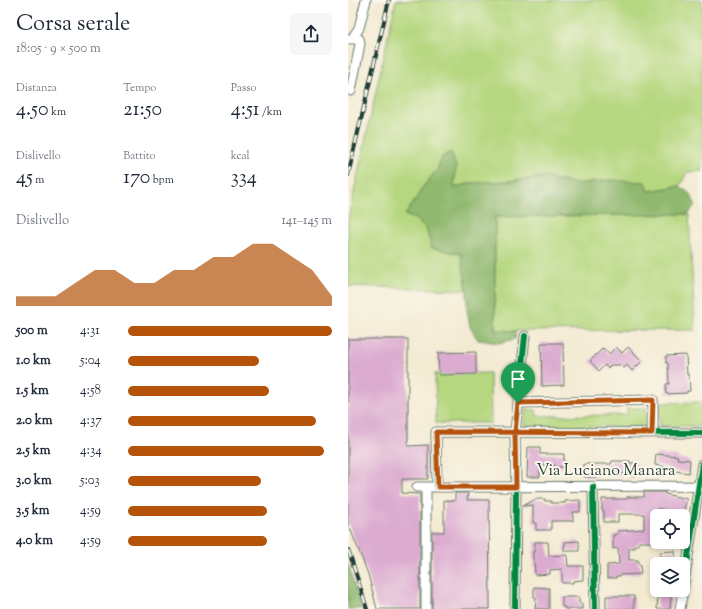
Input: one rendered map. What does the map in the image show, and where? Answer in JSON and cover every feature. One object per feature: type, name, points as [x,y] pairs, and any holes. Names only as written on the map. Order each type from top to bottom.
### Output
[{"type":"street","points":[[350,39],[359,28],[366,0]]},
{"type":"street","points":[[350,39],[359,39],[360,44],[351,91]]},
{"type":"street","points":[[515,609],[515,432],[525,336]]},
{"type":"street","points":[[518,403],[653,400],[652,433]]},
{"type":"street","points":[[438,487],[436,432],[702,433]]},
{"type":"street","points":[[688,557],[702,464]]},
{"type":"street","name":"Via Luciano Manara","points":[[426,609],[422,487],[699,486]]},
{"type":"street","points":[[593,487],[595,609]]},
{"type":"street","points":[[680,609],[682,597]]},
{"type":"green space","points":[[396,0],[702,0],[702,171],[687,172],[680,186],[648,191],[611,180],[577,184],[543,177],[510,181],[471,183],[454,188],[456,166],[450,152],[442,157],[437,170],[423,187],[405,215],[415,219],[427,229],[432,248],[461,254],[467,290],[348,286],[348,219]]},
{"type":"green space","points":[[451,152],[456,166],[454,188],[471,183],[510,181],[543,177],[577,184],[611,180],[645,182],[648,191],[680,186],[691,195],[695,204],[689,214],[495,217],[495,330],[516,331],[515,339],[499,343],[478,340],[470,327],[467,310],[467,290],[461,254],[432,248],[426,229],[415,219],[405,215],[423,187],[437,170],[442,157]]},
{"type":"green space","points":[[689,214],[695,330],[495,331],[495,217]]},
{"type":"green space","points":[[490,373],[491,423],[436,423],[435,374]]},
{"type":"green space","points":[[702,402],[702,426],[660,426],[659,403]]},
{"type":"green space","points":[[627,408],[646,408],[647,427],[524,426],[525,410],[536,410],[537,416],[627,415]]},
{"type":"green space","points":[[348,564],[361,609],[348,609]]},
{"type":"building","points":[[348,339],[408,339],[408,446],[428,445],[428,479],[402,479],[402,493],[420,494],[420,609],[377,609],[368,574],[348,523]]},
{"type":"building","points":[[541,343],[563,343],[564,385],[542,386]]},
{"type":"building","points":[[616,347],[622,353],[628,347],[642,361],[632,371],[627,365],[624,368],[621,365],[611,365],[608,368],[605,365],[599,371],[590,361],[603,348],[609,354]]},
{"type":"building","points":[[476,352],[476,374],[439,375],[438,353]]},
{"type":"building","points":[[686,355],[687,375],[689,375],[690,391],[687,391],[687,393],[666,394],[666,384],[669,384],[668,363],[666,363],[666,356]]},
{"type":"building","points":[[528,447],[540,447],[540,454],[564,454],[564,467],[555,467],[555,465],[540,465],[540,477],[527,477]]},
{"type":"building","points":[[656,454],[678,456],[677,459],[690,460],[689,473],[667,470],[667,467],[655,465]]},
{"type":"building","points":[[612,461],[630,461],[630,463],[637,463],[636,476],[630,476],[630,474],[618,474],[618,476],[611,476],[611,471],[597,471],[597,477],[584,477],[584,464],[611,464]]},
{"type":"building","points":[[644,492],[665,492],[665,494],[687,499],[684,509],[650,509],[650,542],[639,542],[639,545],[635,545],[635,548],[629,548],[629,560],[638,560],[641,574],[620,575],[616,576],[616,578],[607,578],[607,565],[619,564],[618,548],[613,549],[613,535],[618,534],[618,531],[644,529],[644,514],[618,514],[618,522],[604,522],[602,499],[644,497]]},
{"type":"building","points":[[455,493],[468,493],[467,500],[489,500],[490,609],[432,609],[432,532],[444,532],[444,500],[455,501]]},
{"type":"building","points":[[536,499],[545,499],[545,501],[551,501],[551,503],[565,503],[565,501],[580,500],[580,512],[573,512],[573,521],[551,521],[551,530],[536,530],[536,523],[533,523],[533,505],[522,506]]},
{"type":"building","points":[[579,541],[579,551],[564,551],[565,542]]},
{"type":"building","points":[[535,542],[548,542],[549,556],[567,555],[568,566],[583,566],[583,580],[573,581],[573,583],[562,583],[562,569],[550,570],[550,574],[535,575],[533,551],[535,551]]},
{"type":"building","points":[[675,551],[675,557],[660,557],[660,552]]},
{"type":"building","points":[[534,587],[549,588],[549,609],[535,609],[536,598],[534,597]]},
{"type":"building","points":[[606,596],[634,596],[634,609],[606,609]]},
{"type":"building","points":[[562,597],[579,597],[579,603],[582,603],[582,609],[565,609],[565,607],[562,607]]},
{"type":"building","points":[[658,597],[671,597],[670,609],[657,609]]},
{"type":"railway","points":[[348,175],[389,0]]},
{"type":"railway","points":[[348,550],[367,609]]},
{"type":"cycle path","points":[[515,609],[515,432],[525,336]]},
{"type":"cycle path","points":[[437,487],[436,432],[702,433]]},
{"type":"cycle path","points":[[688,557],[702,464]]},
{"type":"cycle path","points":[[593,487],[595,609]]},
{"type":"route","points":[[518,403],[515,432],[516,487],[438,487],[436,432],[515,432],[652,433],[653,400],[518,403]]}]
